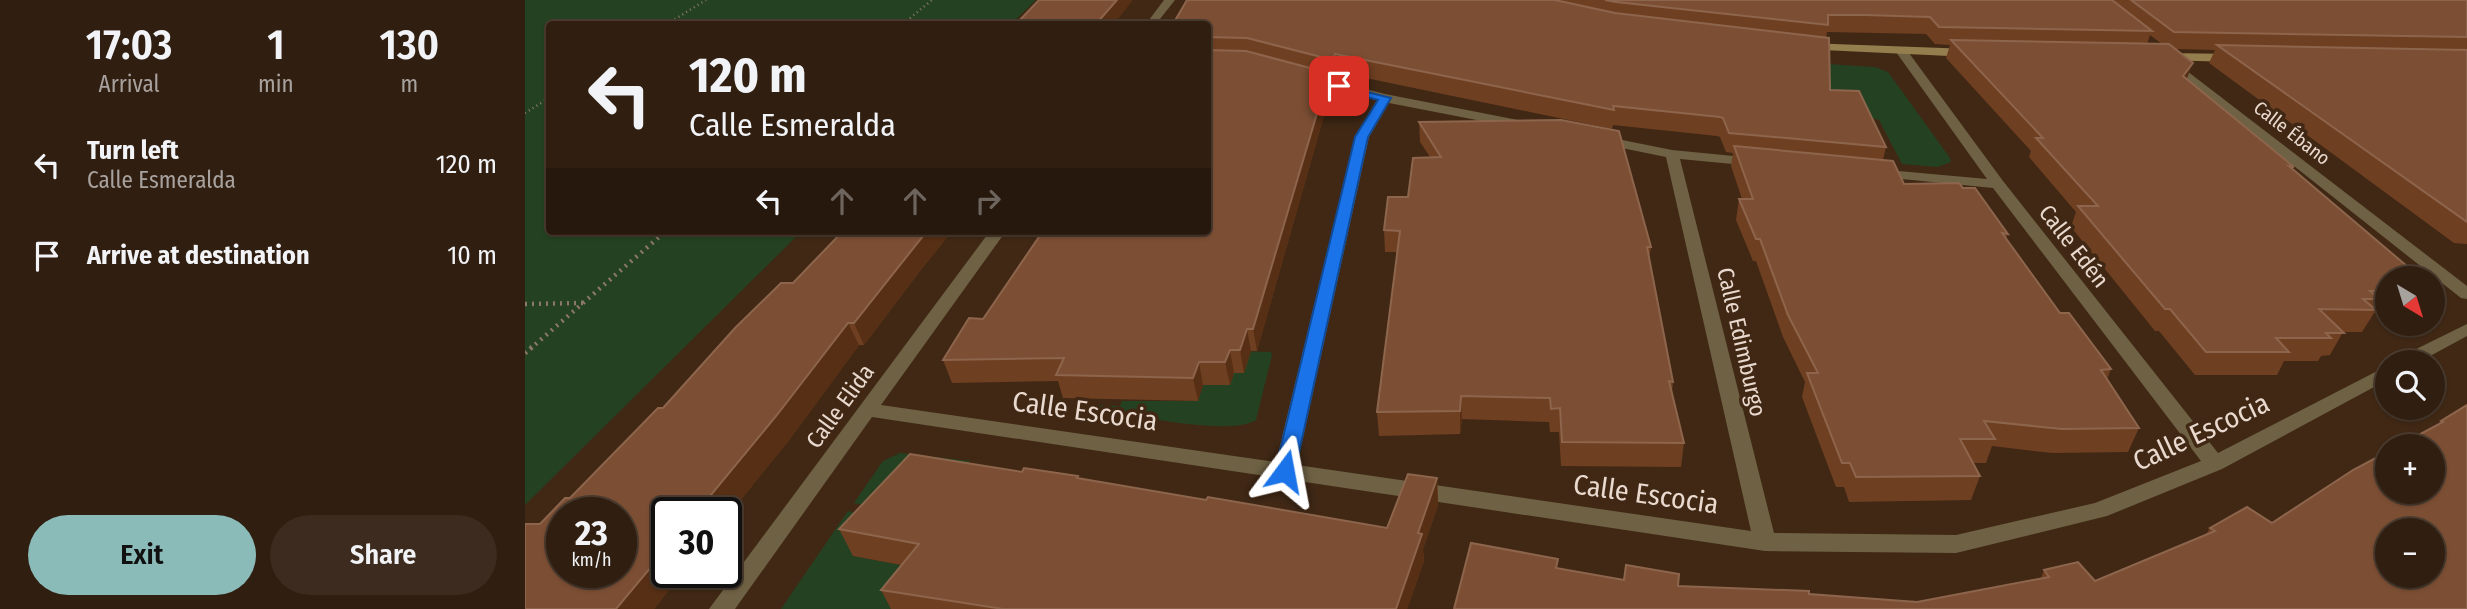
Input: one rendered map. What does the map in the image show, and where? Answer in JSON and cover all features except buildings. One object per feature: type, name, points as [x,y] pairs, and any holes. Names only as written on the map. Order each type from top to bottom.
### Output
[{"type":"street","points":[[1153,21],[1170,0]]},
{"type":"street","points":[[1790,46],[1984,54]]},
{"type":"street","name":"Calle Edén","points":[[1902,52],[1998,184],[2215,464]]},
{"type":"street","points":[[2155,54],[2249,58]]},
{"type":"street","name":"Calle Ébano","points":[[2155,54],[2467,294]]},
{"type":"street","points":[[1298,75],[1385,98],[1535,127]]},
{"type":"street","points":[[1285,471],[1361,137],[1385,98]]},
{"type":"street","points":[[1590,138],[1672,154],[1765,163]]},
{"type":"street","name":"Calle Edimburgo","points":[[1672,154],[1765,542]]},
{"type":"street","points":[[1859,171],[1998,184]]},
{"type":"street","name":"Calle Elida","points":[[721,609],[995,235]]},
{"type":"street","points":[[2428,350],[2467,329]]},
{"type":"street","name":"Calle Escocia","points":[[868,410],[1765,542],[1956,544],[2099,510],[2215,464],[2375,378]]},
{"type":"path","points":[[672,21],[706,0]]},
{"type":"path","points":[[907,21],[932,0]]},
{"type":"path","points":[[525,113],[546,100]]},
{"type":"path","points":[[525,352],[661,235]]},
{"type":"path","points":[[525,304],[583,303]]},
{"type":"green space","points":[[525,0],[1036,0],[1014,21],[546,21],[546,235],[798,235],[525,505]]},
{"type":"green space","points":[[1827,64],[1875,67],[1888,72],[1951,162],[1938,167],[1902,164],[1879,120],[1831,107]]},
{"type":"green space","points":[[1234,351],[1271,352],[1272,355],[1256,420],[1243,425],[1202,425],[1094,409],[1096,405],[1120,406],[1122,401],[1197,401],[1203,385]]},
{"type":"green space","points":[[900,453],[970,461],[957,478],[893,511],[854,503],[883,461]]},
{"type":"green space","points":[[848,511],[885,520],[853,556],[901,565],[924,573],[898,609],[781,609]]},
{"type":"route","points":[[1285,471],[1361,137],[1385,98],[1339,86]]}]
